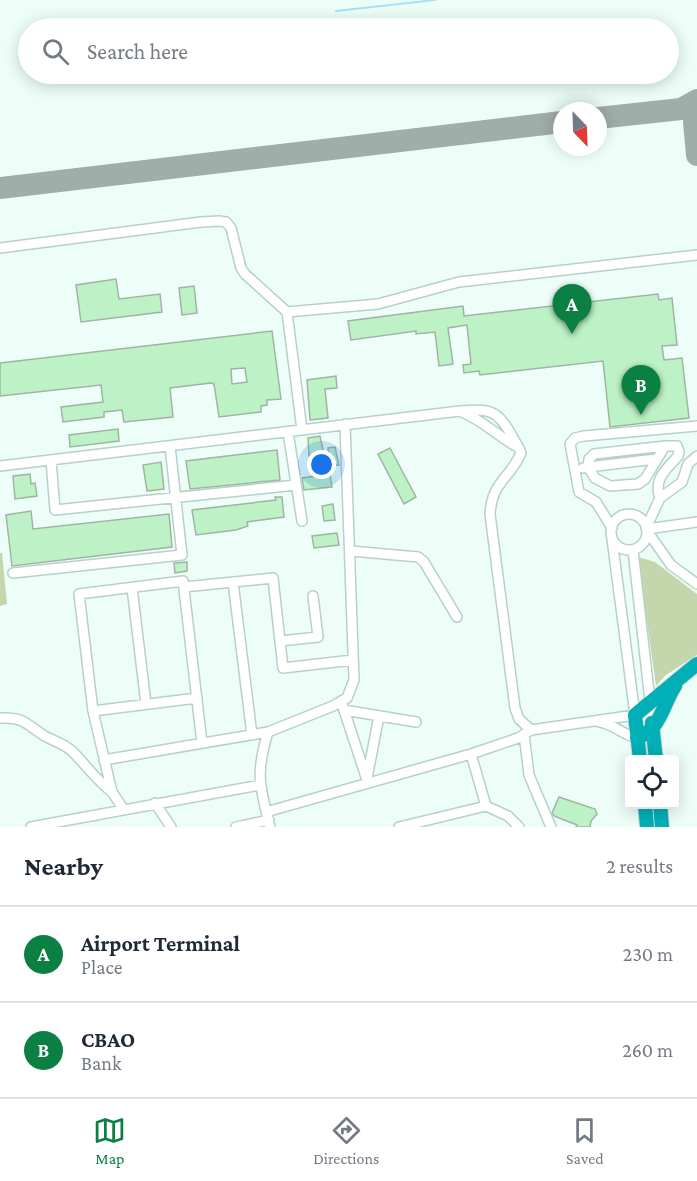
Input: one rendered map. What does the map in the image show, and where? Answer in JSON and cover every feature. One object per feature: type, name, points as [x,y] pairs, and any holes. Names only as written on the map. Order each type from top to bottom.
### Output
[{"type":"highway","points":[[640,755],[635,715],[682,674],[697,664]]},
{"type":"highway","points":[[638,738],[653,730],[666,700],[682,674]]},
{"type":"highway","points":[[650,701],[656,755]]},
{"type":"highway","points":[[645,809],[647,827]]},
{"type":"highway","points":[[660,809],[662,827]]},
{"type":"street","points":[[0,248],[201,222],[226,222],[231,228],[241,268],[245,274],[287,312],[302,430]]},
{"type":"street","points":[[287,312],[378,304],[459,282],[697,255]]},
{"type":"street","points":[[460,411],[472,416],[501,438],[519,447]]},
{"type":"street","points":[[0,466],[460,411],[487,411],[495,414],[507,425],[519,447],[521,456],[494,491],[490,514],[515,708],[528,732],[529,776],[551,827]]},
{"type":"street","points":[[345,424],[354,680],[343,706],[367,781]]},
{"type":"street","points":[[612,528],[596,502],[579,492],[570,444],[575,438],[697,426]]},
{"type":"street","points":[[288,432],[302,521]]},
{"type":"street","points":[[14,573],[182,555],[170,446]]},
{"type":"street","points":[[660,498],[658,481],[679,452],[677,446],[665,446],[594,454],[589,459],[588,467],[595,478],[604,484],[616,487],[641,482],[665,446]]},
{"type":"street","points":[[612,539],[621,548],[633,550],[642,545],[660,498],[682,482],[688,464],[697,456]]},
{"type":"street","points":[[574,469],[656,459]]},
{"type":"street","points":[[51,460],[56,510],[296,484]]},
{"type":"street","points":[[236,827],[268,820],[367,781],[471,754],[528,732],[635,715],[612,539],[612,528],[617,518],[628,514],[640,518],[671,565],[697,584]]},
{"type":"street","points":[[647,529],[697,522]]},
{"type":"street","points":[[633,550],[650,701]]},
{"type":"street","points":[[351,551],[418,557],[424,562],[457,617]]},
{"type":"street","points":[[184,586],[273,578],[283,668],[353,660]]},
{"type":"street","points":[[112,792],[93,711],[79,594],[183,581],[202,743]]},
{"type":"street","points":[[232,582],[252,735]]},
{"type":"street","points":[[132,588],[146,704]]},
{"type":"street","points":[[280,641],[318,637],[313,596]]},
{"type":"street","points":[[93,711],[197,698]]},
{"type":"street","points":[[104,760],[268,732],[343,706],[379,716],[416,722]]},
{"type":"street","points":[[367,781],[379,716]]},
{"type":"street","points":[[0,718],[20,719],[45,736],[62,743],[112,792],[124,810]]},
{"type":"street","points":[[594,721],[615,726],[629,736],[638,738]]},
{"type":"street","points":[[268,732],[259,766],[260,785],[268,820]]},
{"type":"street","points":[[471,754],[486,806]]},
{"type":"street","points":[[31,827],[71,823],[155,803],[260,785]]},
{"type":"street","points":[[155,803],[171,827]]},
{"type":"street","points":[[399,827],[429,824],[486,806],[508,816],[519,827]]},
{"type":"green space","points":[[0,553],[2,553],[7,604],[0,606]]},
{"type":"green space","points":[[638,557],[655,562],[697,594],[697,655],[666,675],[656,686]]},
{"type":"building","points":[[116,279],[119,299],[160,294],[162,312],[81,322],[76,285]]},
{"type":"building","points":[[194,286],[197,313],[182,315],[179,288]]},
{"type":"building","points":[[658,294],[659,300],[672,298],[677,345],[662,346],[664,360],[682,358],[689,418],[610,427],[603,361],[480,375],[479,371],[464,373],[463,365],[471,364],[467,325],[448,328],[453,364],[439,366],[435,332],[416,334],[416,331],[351,340],[348,321],[463,306],[464,316]]},
{"type":"building","points":[[272,331],[281,399],[267,400],[267,405],[261,406],[261,412],[219,417],[214,384],[211,383],[170,388],[173,417],[124,422],[122,410],[104,412],[104,417],[63,422],[61,407],[103,402],[101,385],[0,396],[0,363]],"holes":[[[245,368],[247,382],[232,384],[231,369]]]},
{"type":"building","points":[[336,376],[337,388],[325,389],[328,418],[310,420],[307,380]]},
{"type":"building","points":[[118,429],[119,441],[70,447],[69,435]]},
{"type":"building","points":[[320,436],[324,454],[309,456],[308,438]]},
{"type":"building","points":[[335,447],[339,465],[330,466],[328,448]]},
{"type":"building","points":[[390,448],[416,497],[404,504],[378,454]]},
{"type":"building","points":[[277,450],[280,480],[190,489],[186,461]]},
{"type":"building","points":[[161,462],[164,489],[147,491],[143,465]]},
{"type":"building","points":[[30,474],[31,484],[35,483],[37,496],[15,499],[13,476]]},
{"type":"building","points":[[330,474],[332,487],[304,490],[302,478]]},
{"type":"building","points":[[275,497],[282,497],[284,517],[247,522],[248,526],[236,530],[196,535],[192,510],[276,500]]},
{"type":"building","points":[[333,504],[335,520],[324,521],[322,506]]},
{"type":"building","points":[[31,511],[33,529],[169,514],[172,547],[12,566],[6,515]]},
{"type":"building","points":[[337,533],[339,545],[314,548],[312,536]]},
{"type":"building","points":[[187,562],[187,571],[175,573],[174,563]]},
{"type":"building","points":[[559,797],[595,809],[597,814],[591,821],[590,827],[576,827],[577,825],[554,816],[552,813]]},
{"type":"waterway","points":[[336,11],[435,0]]},
{"type":"taxiway","points":[[697,100],[694,122],[697,155]]},
{"type":"taxiway","points":[[607,117],[681,109],[697,100]]},
{"type":"taxiway","points":[[0,188],[553,123]]},
{"type":"place","name":"Airport Terminal","points":[[572,334]]},
{"type":"place","name":"CBAO","points":[[641,415]]}]
